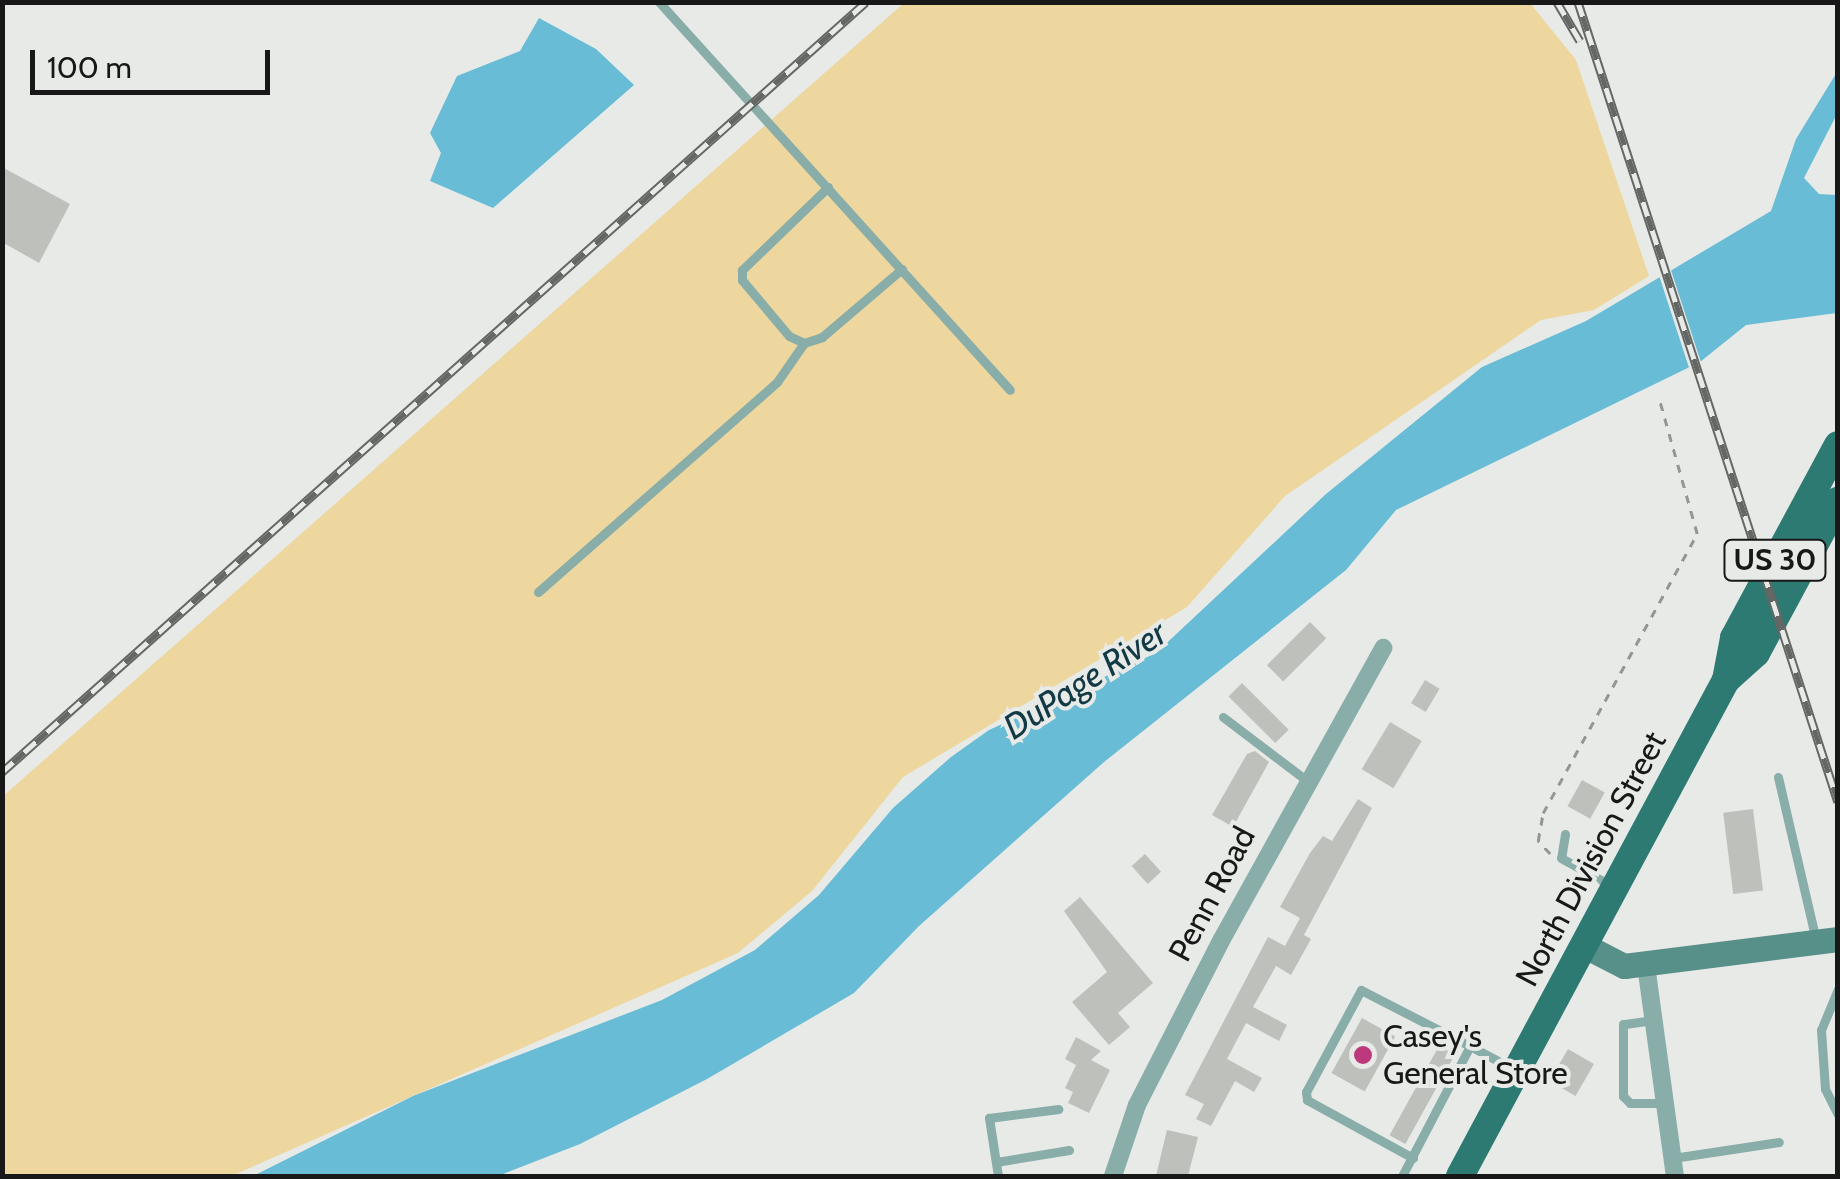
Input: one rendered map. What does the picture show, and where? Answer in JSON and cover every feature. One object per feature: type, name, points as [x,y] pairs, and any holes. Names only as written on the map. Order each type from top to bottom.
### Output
[{"type":"main road","name":"North Division Street","points":[[1460,1176],[1726,680],[1734,638],[1838,445]]},
{"type":"main road","name":"North Division Street","points":[[1726,680],[1756,652],[1838,501]]},
{"type":"main road","points":[[1585,946],[1624,966],[1827,941]]},
{"type":"street","name":"Penn Road","points":[[1113,1176],[1137,1105],[1306,780],[1384,648]]},
{"type":"street","points":[[1646,965],[1674,1168]]},
{"type":"lane","points":[[659,2],[1010,390]]},
{"type":"lane","points":[[804,343],[765,308],[742,280],[742,270],[828,187]]},
{"type":"lane","points":[[538,592],[777,382],[804,343],[822,337],[902,269]]},
{"type":"lane","points":[[1224,718],[1306,780]]},
{"type":"lane","points":[[1778,777],[1827,941]]},
{"type":"lane","points":[[1565,834],[1560,858],[1616,888]]},
{"type":"lane","points":[[1838,989],[1821,1030],[1825,1089],[1838,1115]]},
{"type":"lane","points":[[1413,1158],[1307,1100],[1306,1092],[1360,990],[1517,1071]]},
{"type":"lane","points":[[1654,1020],[1623,1024],[1623,1096],[1630,1103],[1665,1103]]},
{"type":"lane","points":[[1402,1176],[1470,1046]]},
{"type":"lane","points":[[998,1176],[988,1118],[1058,1109]]},
{"type":"lane","points":[[1674,1168],[1779,1142]]},
{"type":"lane","points":[[996,1162],[1069,1150]]},
{"type":"path","points":[[1560,858],[1538,841],[1543,813],[1697,534],[1660,402]]},
{"type":"shaded area","points":[[904,3],[1530,3],[1576,60],[1649,276],[1594,310],[1541,320],[1285,496],[1187,607],[903,777],[812,891],[738,953],[236,1174],[3,1176],[2,797]]},
{"type":"water","points":[[539,18],[596,49],[634,85],[493,208],[430,181],[441,153],[430,133],[457,76],[520,51]]},
{"type":"water","points":[[1837,72],[1837,114],[1804,178],[1819,194],[1837,195],[1837,313],[1746,325],[1700,362],[1396,510],[1346,570],[1104,762],[919,926],[854,993],[707,1079],[580,1144],[498,1176],[253,1176],[413,1096],[662,1000],[755,950],[819,895],[893,808],[951,757],[989,730],[1156,653],[1326,494],[1482,367],[1586,321],[1771,211],[1796,139]]},
{"type":"pier","points":[[1669,264],[1702,366],[1690,370],[1657,268]]},
{"type":"building","points":[[2,167],[70,204],[39,263],[2,242]]},
{"type":"building","points":[[1310,622],[1326,638],[1283,681],[1267,665]]},
{"type":"building","points":[[1425,680],[1440,689],[1426,712],[1411,703]]},
{"type":"building","points":[[1242,683],[1289,730],[1275,743],[1229,696]]},
{"type":"building","points":[[1390,722],[1422,741],[1393,788],[1362,769]]},
{"type":"building","points":[[1255,751],[1269,762],[1233,827],[1212,815],[1247,754]]},
{"type":"building","points":[[1582,780],[1605,793],[1590,819],[1567,806]]},
{"type":"building","points":[[1358,799],[1372,808],[1304,935],[1311,939],[1291,975],[1276,966],[1253,1007],[1287,1025],[1279,1041],[1246,1023],[1227,1059],[1262,1078],[1254,1092],[1235,1081],[1211,1126],[1196,1119],[1204,1104],[1185,1095],[1268,937],[1285,946],[1300,918],[1280,907],[1310,853],[1323,836],[1332,841]]},
{"type":"building","points":[[1753,809],[1763,890],[1733,894],[1723,813]]},
{"type":"building","points":[[1145,854],[1161,872],[1148,884],[1132,866]]},
{"type":"building","points":[[1080,897],[1153,983],[1118,1013],[1130,1027],[1109,1045],[1072,1002],[1107,972],[1064,911]]},
{"type":"building","name":"Casey's General Store","points":[[1362,1018],[1395,1036],[1365,1092],[1331,1073]]},
{"type":"building","points":[[1076,1037],[1101,1051],[1091,1060],[1110,1070],[1089,1113],[1068,1103],[1073,1092],[1065,1088],[1076,1065],[1065,1059]]},
{"type":"building","name":"Casey's General Store","points":[[1439,1046],[1455,1055],[1405,1144],[1390,1135]]},
{"type":"building","points":[[1568,1049],[1594,1064],[1575,1096],[1550,1081]]},
{"type":"building","points":[[1167,1130],[1198,1137],[1188,1176],[1156,1176]]},
{"type":"railway","points":[[2,772],[866,2]]},
{"type":"railway","points":[[1557,2],[1580,41]]},
{"type":"railway","points":[[1578,2],[1838,802]]},
{"type":"place","name":"Casey's General Store","points":[[1363,1055]]},
{"type":"water label","name":"DuPage River","points":[[1085,680]]}]
